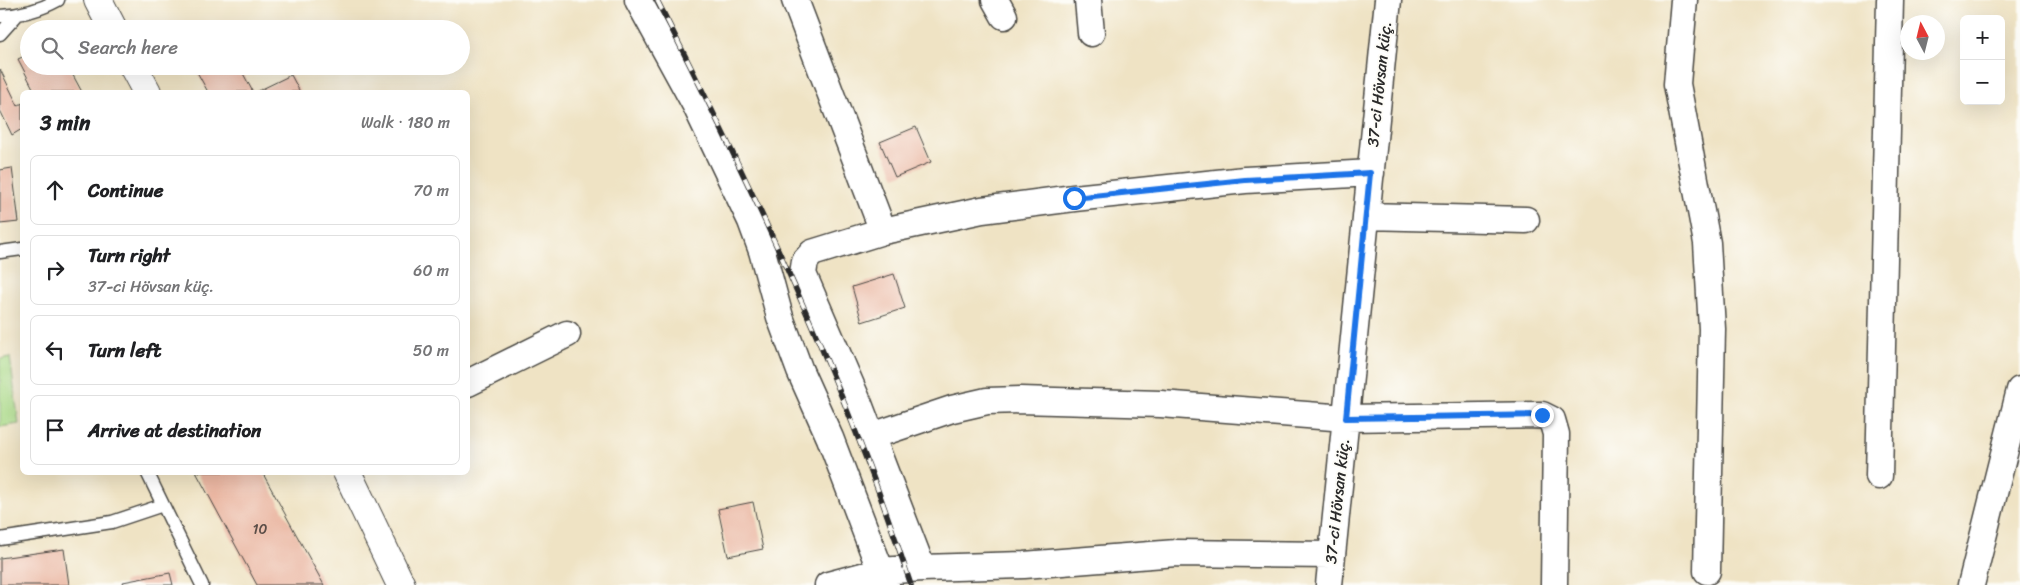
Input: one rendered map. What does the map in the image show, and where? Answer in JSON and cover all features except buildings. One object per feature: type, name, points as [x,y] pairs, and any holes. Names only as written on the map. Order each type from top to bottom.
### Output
[{"type":"street","points":[[98,0],[108,20]]},
{"type":"street","points":[[638,0],[696,104],[751,220],[762,251],[780,317],[800,372],[830,438],[884,578]]},
{"type":"street","points":[[795,0],[882,231]]},
{"type":"street","points":[[1088,0],[1091,33]]},
{"type":"street","name":"37-ci Hövsan küç.","points":[[1329,585],[1388,0]]},
{"type":"street","points":[[1684,0],[1677,84],[1707,243],[1712,329],[1707,571]]},
{"type":"street","points":[[1879,476],[1890,0]]},
{"type":"street","points":[[138,75],[146,90]]},
{"type":"street","points":[[922,568],[872,436],[803,274],[805,261],[812,253],[882,231],[982,210],[1245,180],[1370,173]]},
{"type":"street","points":[[1366,216],[1526,220]]},
{"type":"street","points":[[470,382],[567,334]]},
{"type":"street","points":[[1971,585],[2020,390]]},
{"type":"street","points":[[872,436],[952,408],[987,401],[1020,400],[1161,404],[1346,418],[1542,415],[1552,420],[1556,434],[1554,585]]},
{"type":"street","points":[[348,475],[401,585]]},
{"type":"street","points":[[828,585],[884,578],[922,568],[1025,575],[1176,554],[1332,555]]},
{"type":"lane","points":[[0,16],[17,15],[42,4],[58,0]]},
{"type":"lane","points":[[0,34],[17,15]]},
{"type":"lane","points":[[0,252],[20,248]]},
{"type":"lane","points":[[148,475],[202,585]]},
{"type":"lane","points":[[0,539],[112,522],[162,506]]},
{"type":"green space","points":[[10,357],[19,424],[0,427],[0,359]]},
{"type":"railway","points":[[657,0],[762,215],[827,361],[857,435],[911,585]]},
{"type":"route","points":[[1074,198],[1245,180],[1370,173],[1346,418],[1542,415]]}]
